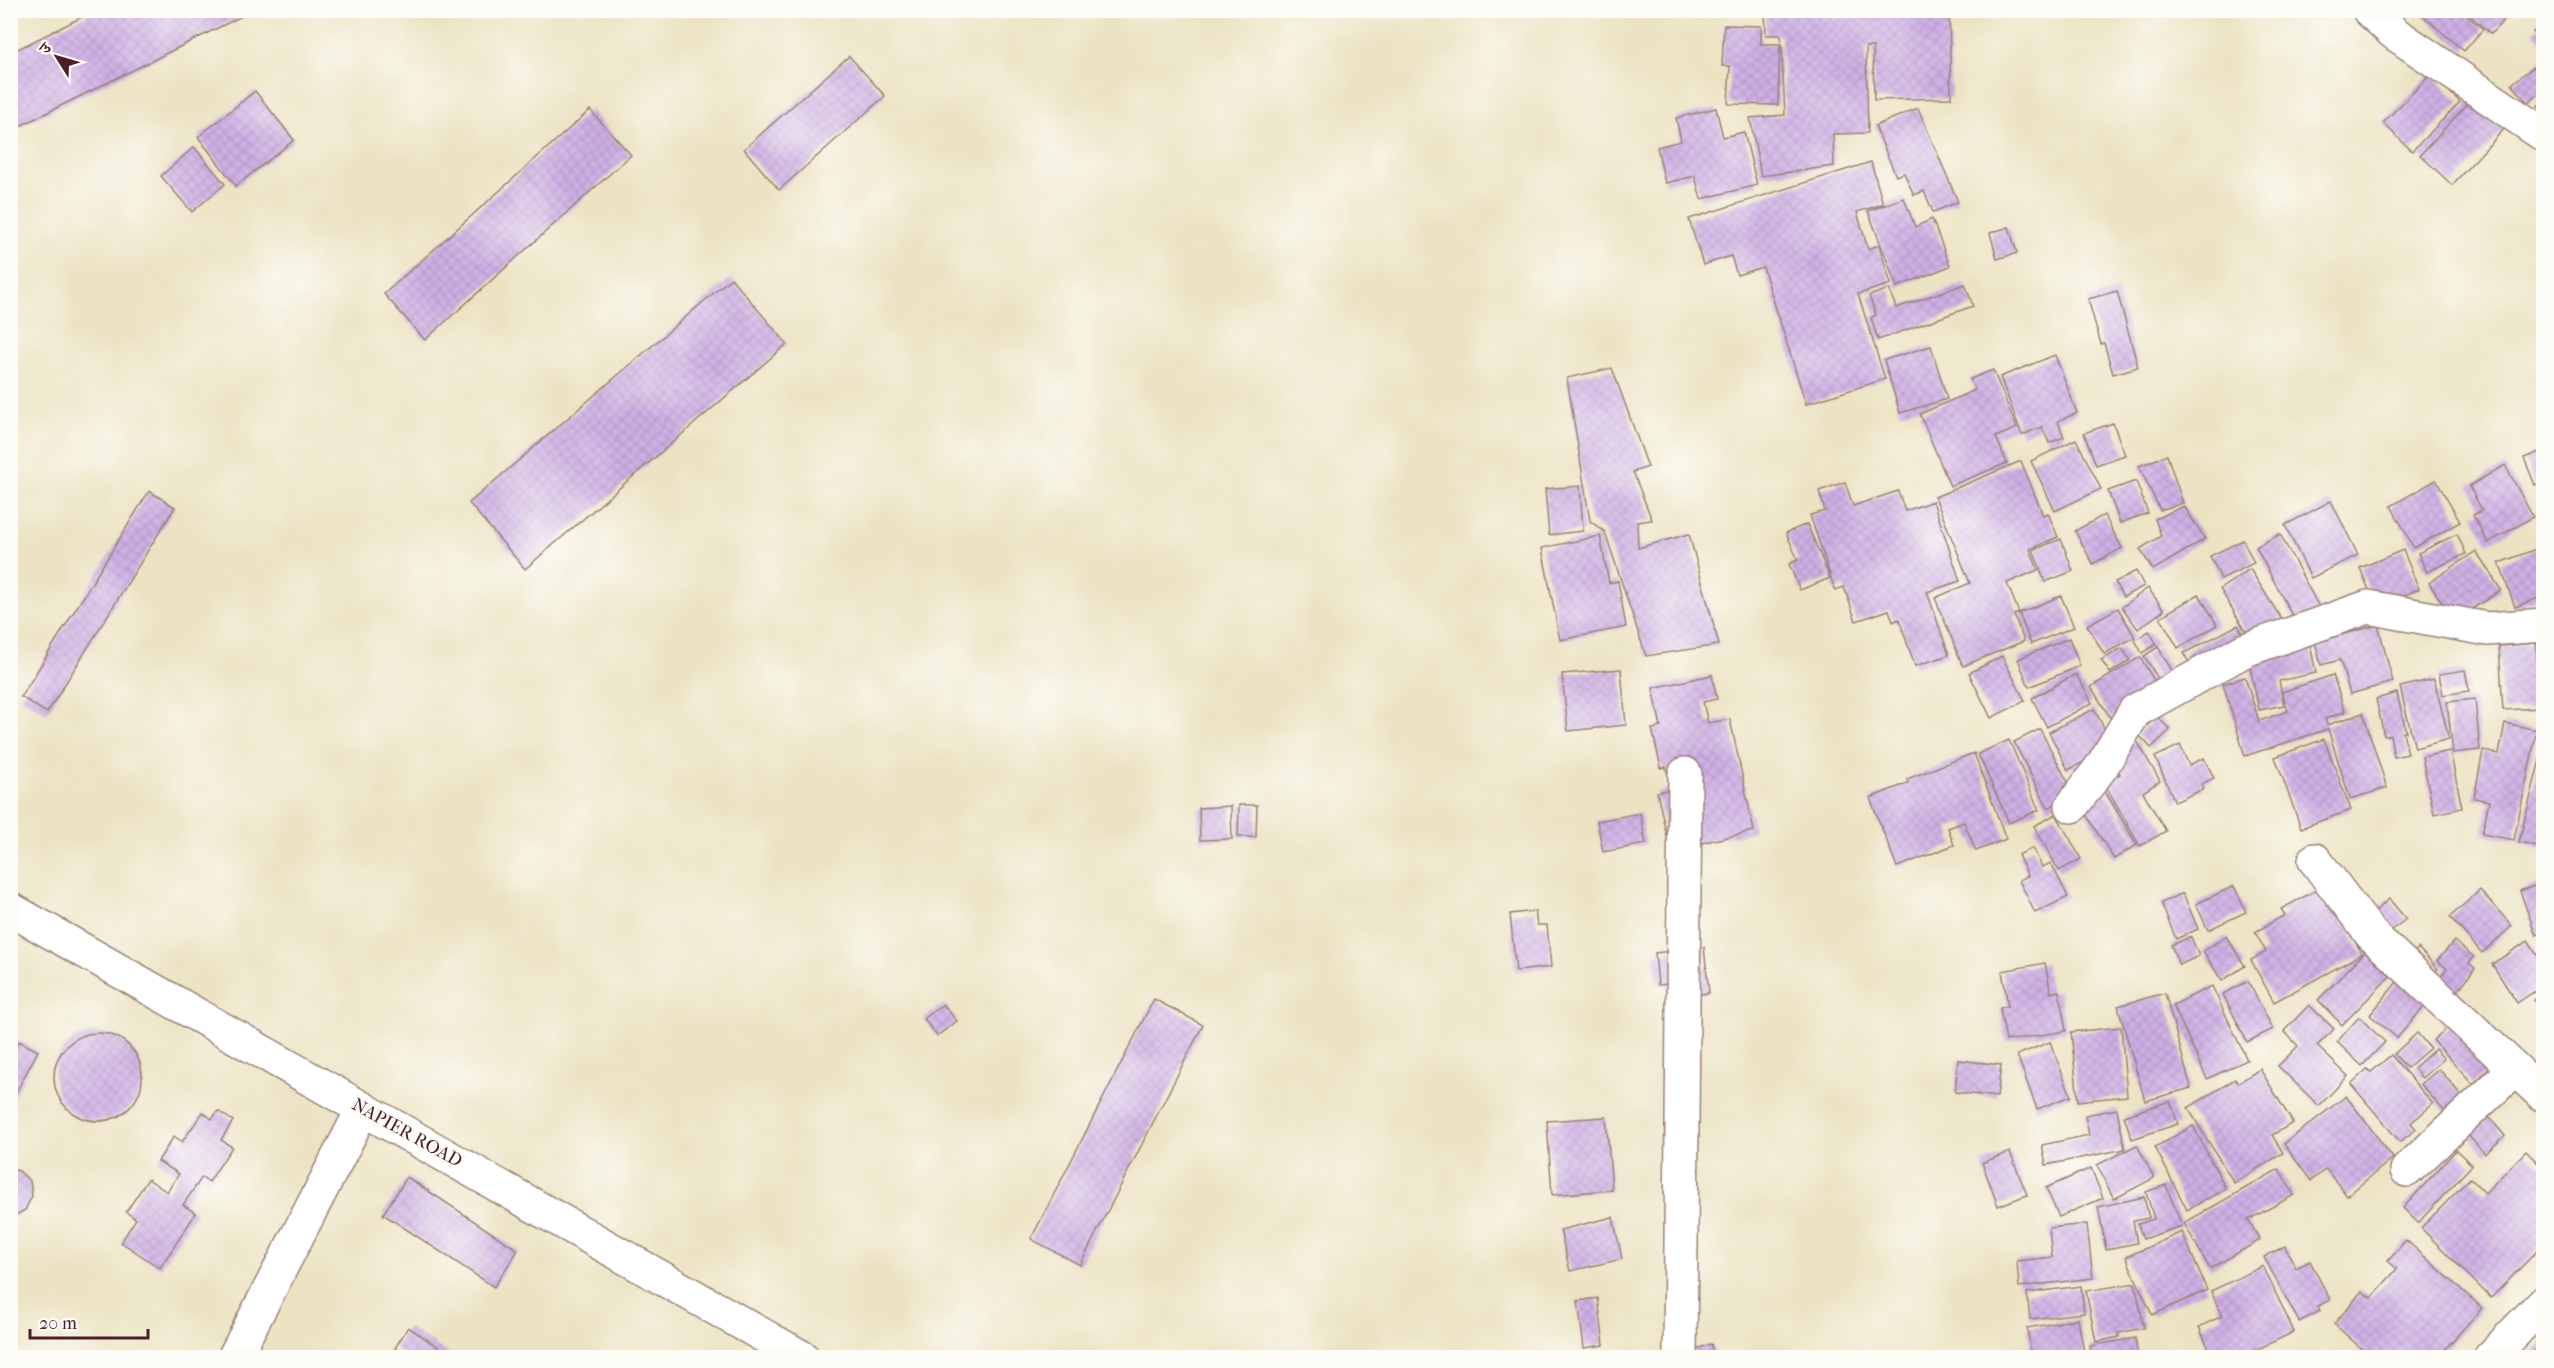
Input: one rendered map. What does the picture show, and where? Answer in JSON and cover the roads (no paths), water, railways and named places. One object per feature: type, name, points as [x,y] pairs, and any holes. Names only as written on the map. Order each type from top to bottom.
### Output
[{"type":"street","points":[[2369,10],[2394,33],[2544,135]]},
{"type":"street","points":[[2072,806],[2102,766],[2135,711],[2245,650],[2367,607],[2487,629],[2544,625]]},
{"type":"street","points":[[1680,1358],[1685,774]]},
{"type":"street","points":[[2315,860],[2371,934],[2544,1096]]},
{"type":"street","name":"NAPIER ROAD","points":[[10,909],[790,1354]]},
{"type":"street","points":[[2407,1170],[2515,1069]]},
{"type":"street","points":[[234,1358],[363,1109]]},
{"type":"street","points":[[2490,1358],[2544,1302]]}]
